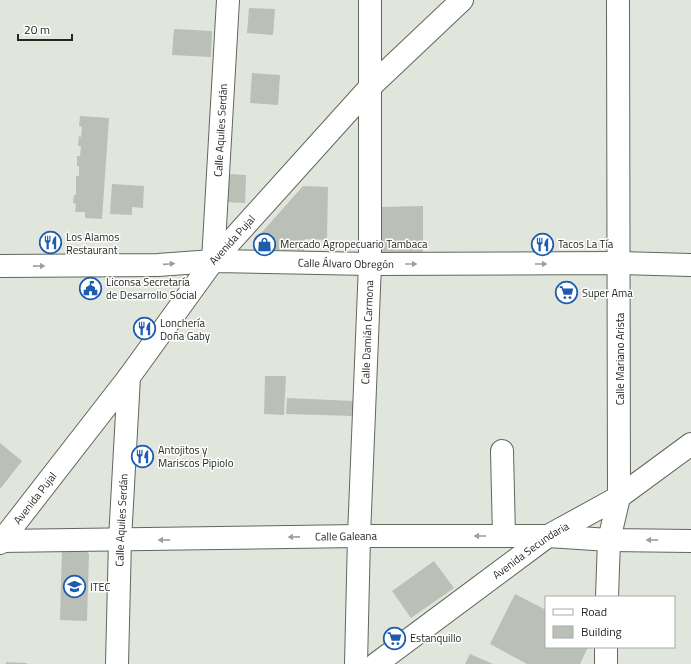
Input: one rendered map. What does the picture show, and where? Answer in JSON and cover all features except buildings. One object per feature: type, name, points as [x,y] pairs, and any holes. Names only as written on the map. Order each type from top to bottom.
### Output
[{"type":"street","name":"Calle Aquiles Serdán","points":[[214,261],[228,0]]},
{"type":"street","name":"Calle Damián Carmona","points":[[356,664],[359,536],[370,264],[370,0]]},
{"type":"street","name":"Avenida Pujal","points":[[0,542],[129,377],[214,261],[370,87],[462,0]]},
{"type":"street","name":"Calle Mariano Arista","points":[[607,596],[608,540],[619,498],[620,263],[618,0]]},
{"type":"street","name":"Calle Álvaro Obregón","points":[[0,266],[158,265],[214,261],[370,264],[620,263],[691,265]]},
{"type":"street","name":"Calle Aquiles Serdán","points":[[117,664],[120,540],[129,377]]},
{"type":"street","name":"Avenida Secundaria","points":[[376,664],[548,536],[619,498],[691,444]]},
{"type":"street","points":[[502,451],[504,536]]},
{"type":"street","name":"Calle Galeana","points":[[0,542],[359,536],[548,536],[608,540],[691,541]]},
{"type":"street","points":[[606,648],[606,664]]},
{"type":"place","name":"Los Alamos Restaurant","points":[[50,243]]},
{"type":"place","name":"Mercado Agropecuario Tambaca","points":[[265,244]]},
{"type":"place","name":"Tacos La Tía","points":[[543,244]]},
{"type":"place","name":"Liconsa Secretaría de Desarrollo Social","points":[[91,288]]},
{"type":"place","name":"Super Ama","points":[[567,293]]},
{"type":"place","name":"Lonchería Doña Gaby","points":[[145,329]]},
{"type":"place","name":"Antojitos y Mariscos Pipiolo","points":[[142,456]]},
{"type":"place","name":"ITEC","points":[[74,587]]},
{"type":"place","name":"Estanquillo","points":[[394,638]]}]
